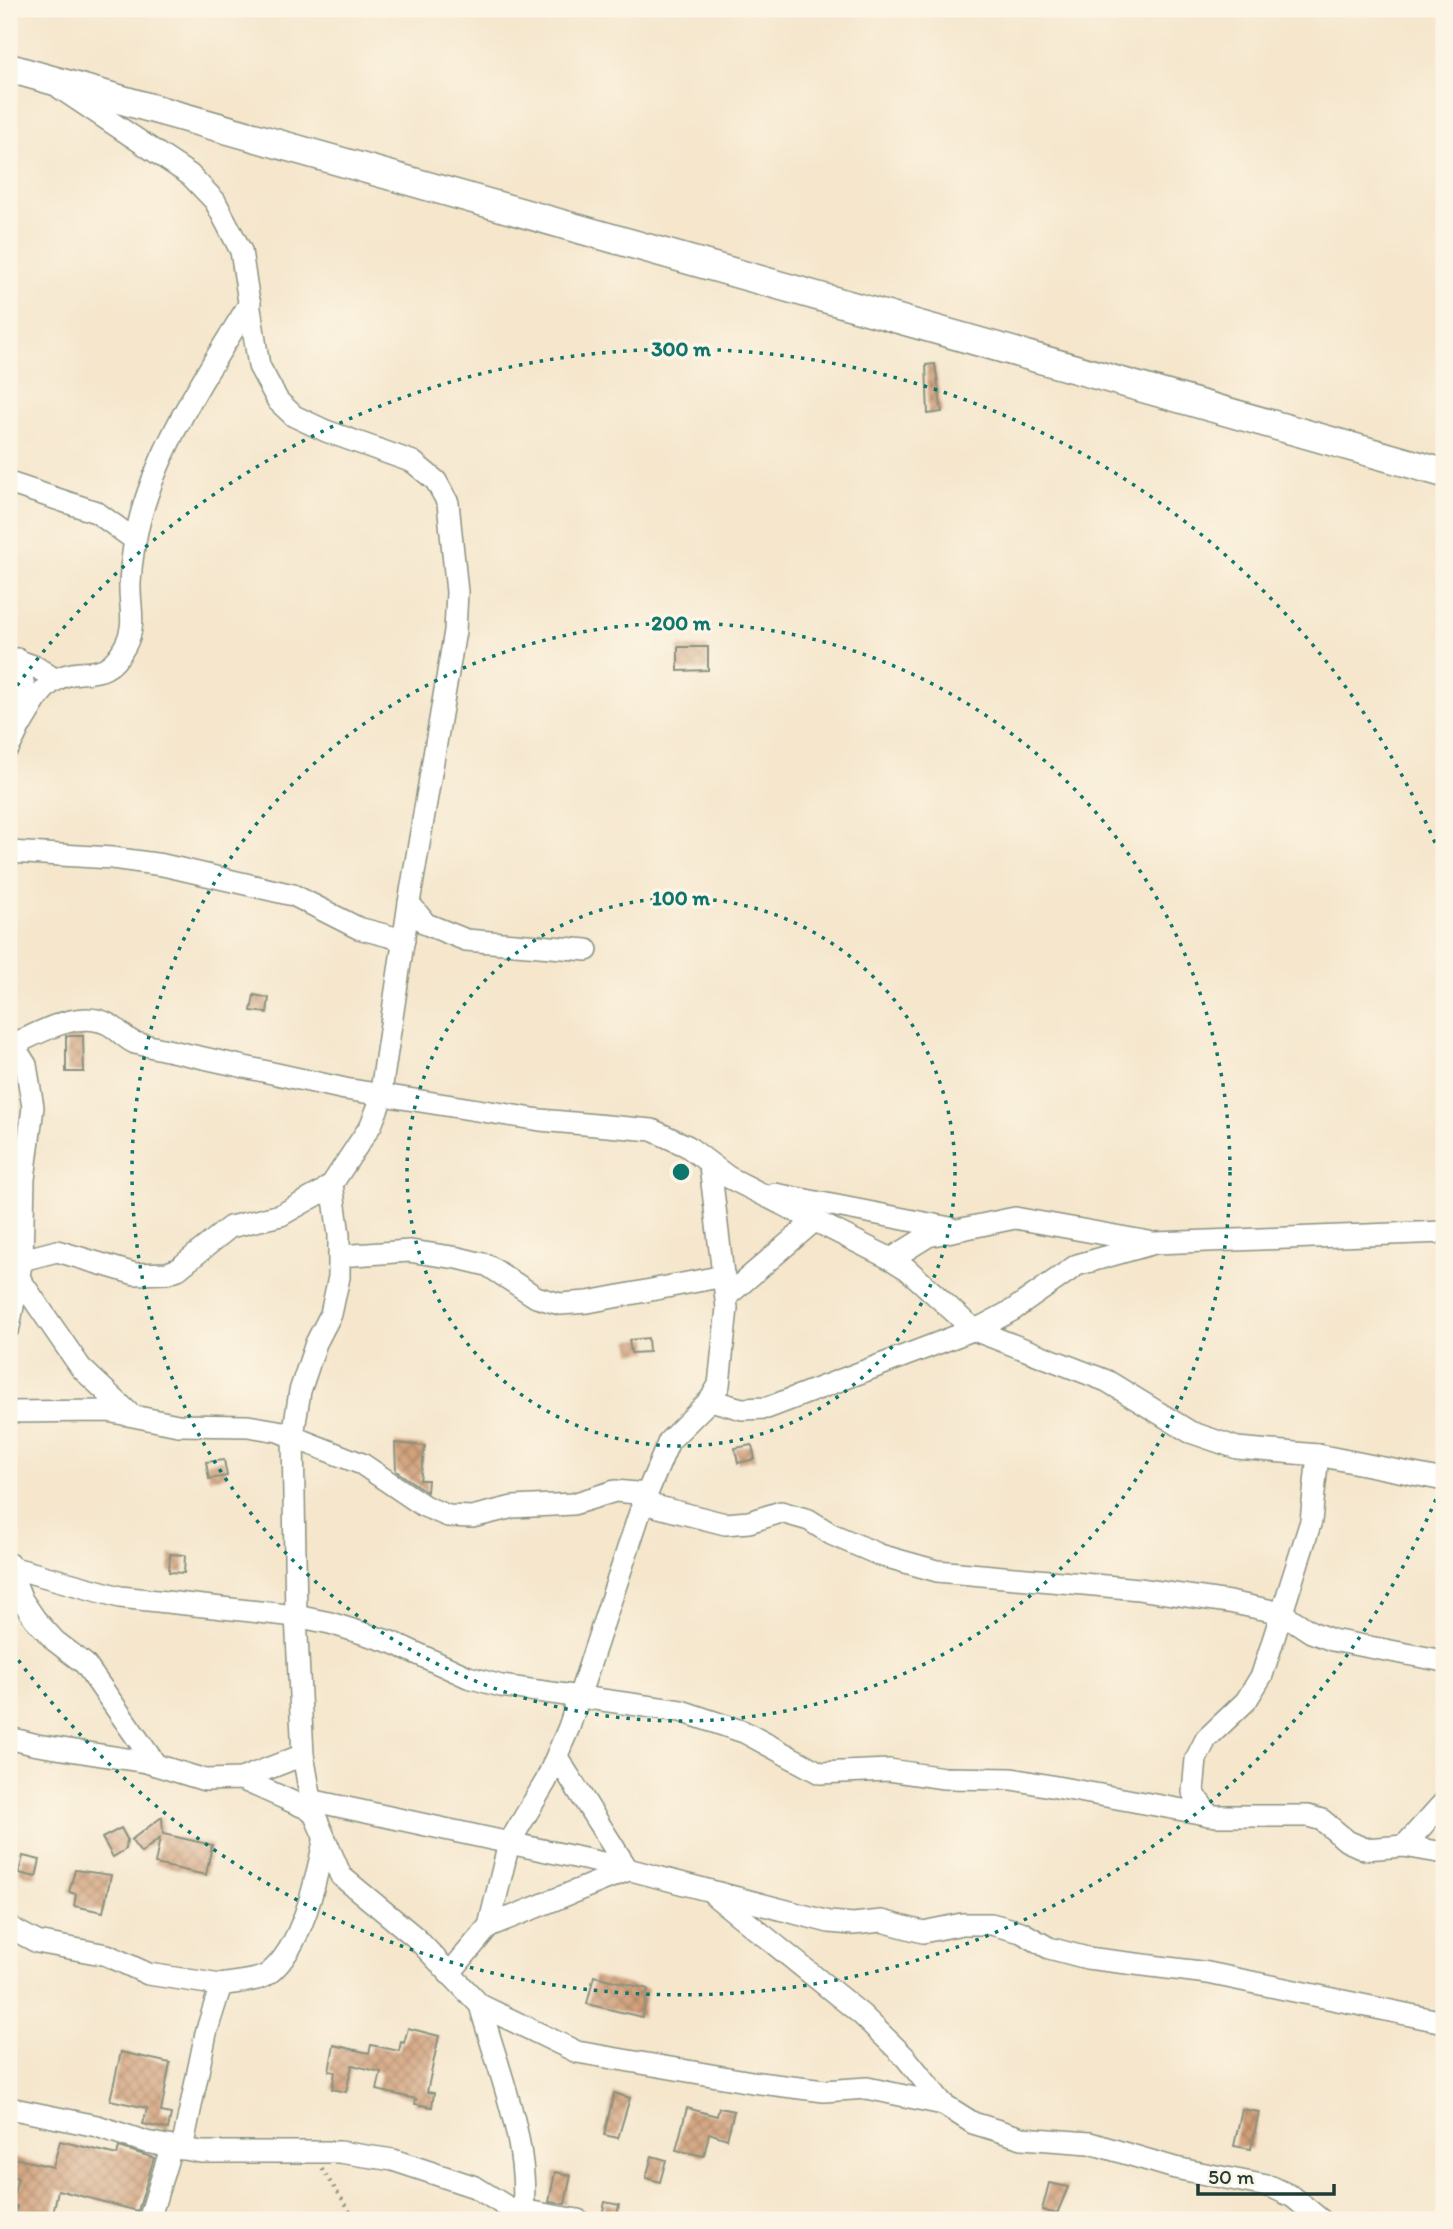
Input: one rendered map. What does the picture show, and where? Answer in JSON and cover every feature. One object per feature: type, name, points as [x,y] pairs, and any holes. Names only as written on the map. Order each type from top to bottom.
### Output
[{"type":"street","points":[[9,68],[1444,473]]},
{"type":"street","points":[[21,1269],[57,1251],[135,1274],[167,1273],[178,1269],[230,1227],[281,1215],[312,1200],[332,1184],[371,1125],[379,1105],[409,903],[455,631],[457,592],[448,503],[436,481],[412,461],[326,431],[286,409],[271,392],[259,366],[245,270],[234,233],[203,187],[190,175],[44,78]]},
{"type":"street","points":[[9,747],[44,690],[56,680],[73,674],[101,671],[111,664],[127,644],[133,616],[130,587],[135,540],[148,493],[212,367],[250,303]]},
{"type":"street","points":[[9,483],[96,512],[135,540]]},
{"type":"street","points":[[13,658],[56,680]]},
{"type":"street","points":[[13,658],[26,694],[22,723]]},
{"type":"street","points":[[9,852],[112,858],[163,865],[293,895],[358,928],[404,940]]},
{"type":"street","points":[[409,903],[426,924],[467,940],[587,950]]},
{"type":"street","points":[[9,1327],[21,1269],[33,1096],[26,1065],[12,1041],[67,1021],[91,1019],[106,1023],[135,1044],[379,1095],[579,1125],[640,1127],[676,1140],[710,1166],[753,1190],[891,1259],[907,1269],[974,1330],[1088,1372],[1127,1393],[1168,1421],[1213,1441],[1254,1450],[1318,1455],[1444,1480]]},
{"type":"street","points":[[9,1161],[28,1142]]},
{"type":"street","points":[[449,1974],[489,1926],[509,1843],[557,1756],[645,1498],[669,1441],[687,1420],[710,1401],[722,1376],[727,1329],[726,1297],[710,1166]]},
{"type":"street","points":[[332,1184],[340,1256],[336,1296],[299,1391],[293,1436],[296,1616],[303,1755],[312,1806],[324,1841],[341,1876],[415,1937],[480,2005],[576,2052],[752,2082],[824,2091],[867,2088],[943,2104]]},
{"type":"street","points":[[753,1190],[952,1229]]},
{"type":"street","points":[[891,1259],[928,1236],[952,1229],[1027,1218],[1155,1243],[1444,1232]]},
{"type":"street","points":[[726,1297],[813,1222]]},
{"type":"street","points":[[710,1401],[742,1409],[767,1408],[974,1330],[1013,1310],[1077,1265],[1155,1243]]},
{"type":"street","points":[[340,1256],[409,1251],[458,1258],[487,1265],[536,1297],[560,1304],[588,1302],[724,1276]]},
{"type":"street","points":[[21,1269],[81,1368],[128,1412]]},
{"type":"street","points":[[9,1412],[128,1412],[178,1425],[255,1426],[293,1436],[362,1464],[425,1506],[448,1516],[472,1517],[513,1507],[573,1504],[615,1490],[725,1524],[749,1522],[781,1512],[794,1515],[880,1555],[937,1571],[1162,1592],[1282,1613],[1311,1632],[1332,1640],[1444,1661]]},
{"type":"street","points":[[1208,1815],[1193,1792],[1196,1759],[1206,1739],[1254,1690],[1311,1521],[1318,1455]]},
{"type":"street","points":[[9,1566],[91,1591],[145,1601],[296,1616],[330,1623],[394,1643],[468,1677],[523,1690],[648,1704],[713,1720],[767,1743],[820,1773],[889,1770],[944,1778],[1012,1779],[1208,1815],[1237,1818],[1308,1816],[1322,1820],[1347,1841],[1365,1849],[1375,1851],[1404,1846],[1444,1853]]},
{"type":"street","points":[[9,1566],[22,1600],[35,1619],[85,1664],[156,1765]]},
{"type":"street","points":[[9,1738],[156,1765],[205,1780],[241,1779],[303,1755]]},
{"type":"street","points":[[557,1756],[628,1870]]},
{"type":"street","points":[[241,1779],[312,1806],[509,1843],[844,1924],[882,1921],[923,1932],[962,1923],[991,1924],[1021,1932],[1049,1948],[1087,1958],[1208,1973],[1444,2022]]},
{"type":"street","points":[[1404,1846],[1444,1802]]},
{"type":"street","points":[[9,1927],[37,1942],[91,1951],[148,1974],[221,1985],[266,1975],[283,1957],[312,1894],[324,1841]]},
{"type":"street","points":[[489,1926],[628,1870]]},
{"type":"street","points":[[709,1891],[862,2015],[906,2058],[943,2104],[973,2123],[1007,2136],[1090,2143],[1175,2168],[1272,2187],[1293,2197],[1321,2220]]},
{"type":"street","points":[[149,2220],[177,2149],[221,1985]]},
{"type":"street","points":[[480,2005],[523,2162],[523,2215]]},
{"type":"street","points":[[9,2108],[97,2126],[177,2149],[231,2154],[311,2152],[367,2155],[406,2164],[475,2187],[523,2215],[578,2220]]},
{"type":"path","points":[[311,2152],[356,2220]]},
{"type":"building","points":[[935,364],[942,412],[928,414],[926,365]]},
{"type":"building","points":[[678,647],[708,647],[708,670],[678,671]]},
{"type":"building","points":[[254,995],[269,998],[267,1013],[251,1011]]},
{"type":"building","points":[[66,1036],[83,1036],[84,1072],[66,1072]]},
{"type":"building","points":[[648,1338],[649,1352],[631,1353],[629,1340]]},
{"type":"building","points":[[395,1443],[425,1446],[420,1480],[428,1480],[427,1492],[396,1471]]},
{"type":"building","points":[[752,1445],[755,1459],[738,1463],[735,1448]]},
{"type":"building","points":[[224,1460],[227,1476],[209,1479],[206,1462]]},
{"type":"building","points":[[170,1554],[185,1555],[184,1573],[169,1572]]},
{"type":"building","points":[[162,1817],[163,1834],[212,1845],[206,1875],[155,1864],[160,1838],[141,1853],[131,1840]]},
{"type":"building","points":[[121,1828],[127,1839],[126,1849],[113,1857],[102,1838]]},
{"type":"building","points":[[23,1856],[40,1860],[36,1877],[19,1873]]},
{"type":"building","points":[[75,1870],[111,1875],[103,1912],[74,1906],[76,1894],[69,1892]]},
{"type":"building","points":[[594,1976],[648,1989],[642,2017],[587,2004]]},
{"type":"building","points":[[408,2028],[439,2036],[427,2092],[434,2093],[432,2107],[415,2104],[416,2099],[377,2090],[381,2072],[352,2065],[346,2092],[332,2089],[335,2072],[329,2071],[334,2045],[369,2053],[371,2045],[399,2051]]},
{"type":"building","points":[[121,2052],[170,2063],[161,2112],[171,2114],[168,2129],[143,2124],[147,2108],[110,2100]]},
{"type":"building","points":[[614,2093],[630,2098],[618,2138],[604,2135]]},
{"type":"building","points":[[687,2108],[717,2116],[719,2108],[734,2111],[727,2139],[709,2133],[704,2156],[676,2150]]},
{"type":"building","points":[[1242,2109],[1259,2112],[1251,2149],[1234,2146]]},
{"type":"building","points":[[60,2141],[117,2155],[119,2147],[154,2158],[138,2211],[58,2190],[53,2214],[48,2213],[46,2220],[14,2220],[17,2206],[11,2205],[18,2178],[9,2175],[9,2157],[53,2167]]},
{"type":"building","points":[[652,2156],[666,2160],[660,2182],[646,2178]]},
{"type":"building","points":[[555,2172],[571,2175],[565,2204],[549,2202]]},
{"type":"building","points":[[1049,2183],[1068,2187],[1057,2214],[1042,2210]]},
{"type":"building","points":[[605,2202],[619,2205],[616,2220],[601,2220]]}]
